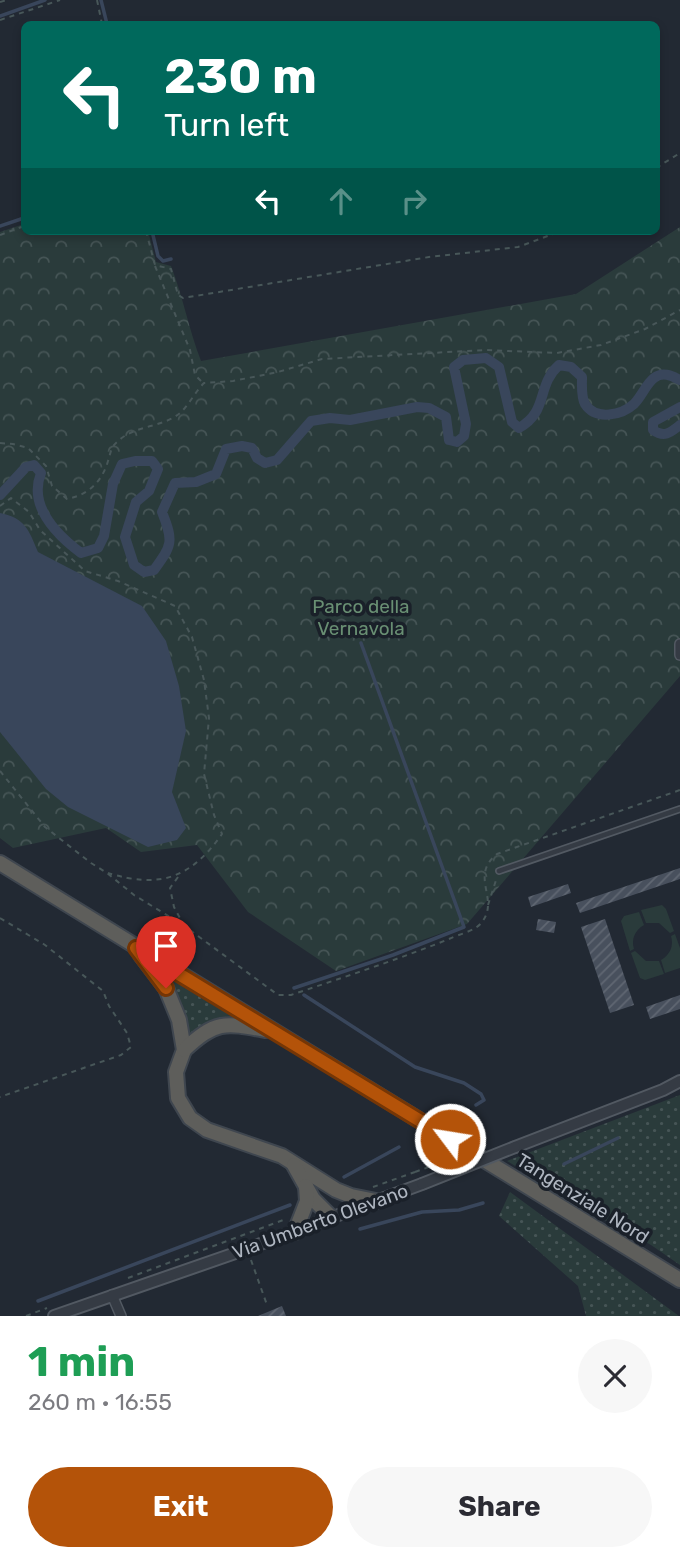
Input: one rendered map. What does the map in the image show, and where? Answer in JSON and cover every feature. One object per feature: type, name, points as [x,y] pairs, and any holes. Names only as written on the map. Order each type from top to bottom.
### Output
[{"type":"highway","name":"Tangenziale Nord","points":[[0,863],[680,1280]]},
{"type":"highway","points":[[136,948],[166,988],[179,1020],[184,1050]]},
{"type":"highway","points":[[274,1032],[232,1024],[203,1032],[184,1050],[176,1072],[178,1098],[190,1118],[207,1130],[282,1156],[351,1196],[372,1194]]},
{"type":"highway","points":[[293,1164],[313,1199],[331,1217]]},
{"type":"highway","points":[[322,1181],[329,1192],[331,1217]]},
{"type":"highway","points":[[291,1225],[307,1201],[306,1185]]},
{"type":"street","points":[[680,645],[680,655]]},
{"type":"street","name":"Via Umberto Olevano","points":[[52,1311],[112,1295],[247,1249],[291,1225],[331,1217],[372,1194],[422,1184],[680,1084]]},
{"type":"street","points":[[112,1295],[121,1316]]},
{"type":"lane","points":[[499,871],[680,809]]},
{"type":"path","points":[[0,2],[7,0]]},
{"type":"path","points":[[0,20],[60,0]]},
{"type":"path","points":[[97,0],[101,21]]},
{"type":"path","points":[[660,166],[680,153]]},
{"type":"path","points":[[0,235],[21,227]]},
{"type":"path","points":[[147,235],[155,265],[190,350],[195,375],[204,383],[233,381],[278,372],[322,359],[485,350],[557,353],[601,345],[645,329],[680,310]]},
{"type":"path","points":[[155,265],[170,269],[178,295],[192,298],[429,257],[518,247],[550,235]]},
{"type":"path","points":[[0,443],[28,448],[46,466],[52,486],[67,499],[80,496],[97,484],[110,450],[118,440],[135,431],[164,422],[181,412],[204,383]]},
{"type":"path","points":[[0,506],[11,498],[29,512],[40,530],[85,571],[118,581],[174,606],[192,637],[204,680],[209,718],[204,774],[214,815],[222,834],[208,853],[178,876],[170,888],[174,907],[183,925]]},
{"type":"path","points":[[0,771],[45,827],[134,895],[183,925],[278,995],[291,995],[406,956],[480,926],[488,914],[483,878],[488,861],[497,853],[680,790]]},
{"type":"path","points":[[488,906],[499,871]]},
{"type":"path","points":[[107,873],[128,879],[152,880],[178,876]]},
{"type":"path","points":[[0,918],[45,945],[103,991],[127,1033],[131,1047],[121,1055],[0,1097]]},
{"type":"path","points":[[372,1194],[415,1172],[487,1146]]},
{"type":"path","points":[[122,1280],[291,1225]]},
{"type":"path","points":[[247,1249],[267,1305]]},
{"type":"path","points":[[26,1316],[52,1311]]},
{"type":"green space","name":"Parco della Vernavola","points":[[21,225],[21,235],[149,235],[156,262],[171,266],[201,361],[576,294],[680,227],[680,676],[467,924],[336,971],[248,912],[197,845],[141,852],[106,828],[13,848],[0,838],[0,232]]},
{"type":"green space","points":[[662,905],[674,931],[670,933],[659,923],[646,923],[641,910]]},
{"type":"green space","points":[[639,912],[644,925],[636,932],[633,938],[634,949],[630,951],[621,921],[624,916]]},
{"type":"green space","points":[[675,934],[680,948],[680,968],[665,973],[661,960],[669,953],[672,947],[671,936]]},
{"type":"green space","points":[[635,951],[646,961],[659,961],[664,974],[645,980],[640,978],[631,953]]},
{"type":"green space","points":[[171,979],[232,1018],[214,1021],[186,1042],[169,981]]},
{"type":"green space","points":[[680,1095],[680,1265],[651,1245],[583,1208],[507,1161]]},
{"type":"green space","points":[[510,1192],[679,1316],[586,1316],[578,1286],[499,1216]]},
{"type":"water","points":[[0,513],[15,518],[25,526],[38,552],[142,606],[166,641],[179,686],[186,731],[172,792],[186,828],[177,840],[148,847],[68,807],[46,789],[0,732]]},
{"type":"building","points":[[680,868],[680,879],[580,913],[576,903]]},
{"type":"building","points":[[568,884],[571,893],[531,907],[528,897]]},
{"type":"building","points":[[538,919],[556,922],[554,933],[536,930]]},
{"type":"building","points":[[605,919],[634,1005],[610,1013],[581,927]]},
{"type":"building","points":[[680,995],[680,1009],[650,1019],[646,1007]]},
{"type":"building","points":[[282,1306],[286,1316],[258,1316]]},
{"type":"waterway","points":[[0,16],[45,0]]},
{"type":"waterway","points":[[101,0],[106,21]]},
{"type":"waterway","points":[[0,226],[21,219]]},
{"type":"waterway","points":[[153,235],[158,256],[163,261],[171,259]]},
{"type":"waterway","points":[[0,495],[26,467],[34,465],[41,473],[38,497],[47,519],[63,538],[81,553],[98,548],[104,536],[113,484],[122,464],[152,461],[158,469],[149,491],[136,502],[125,537],[134,565],[144,572],[154,570],[168,549],[168,530],[162,512],[175,483],[196,482],[216,474],[226,449],[242,446],[252,448],[257,458],[265,463],[277,460],[311,421],[330,418],[350,420],[417,407],[429,408],[446,417],[449,440],[457,442],[464,436],[466,424],[454,367],[463,360],[486,358],[499,367],[512,422],[519,428],[535,414],[547,381],[559,365],[571,367],[582,377],[585,404],[596,413],[602,414],[629,408],[657,376],[667,375],[680,380]]},
{"type":"waterway","points":[[680,407],[653,422],[653,430],[667,434],[680,425]]},
{"type":"waterway","points":[[294,988],[393,955],[464,927],[361,643]]},
{"type":"waterway","points":[[304,995],[415,1067],[464,1083],[481,1094],[484,1100],[476,1105]]},
{"type":"waterway","points":[[564,1164],[618,1138]]},
{"type":"waterway","points":[[344,1177],[399,1147]]},
{"type":"waterway","points":[[360,1229],[422,1212],[459,1210],[483,1203]]},
{"type":"waterway","points":[[38,1301],[290,1205]]},
{"type":"route","points":[[166,988],[136,948],[450,1139]]}]
